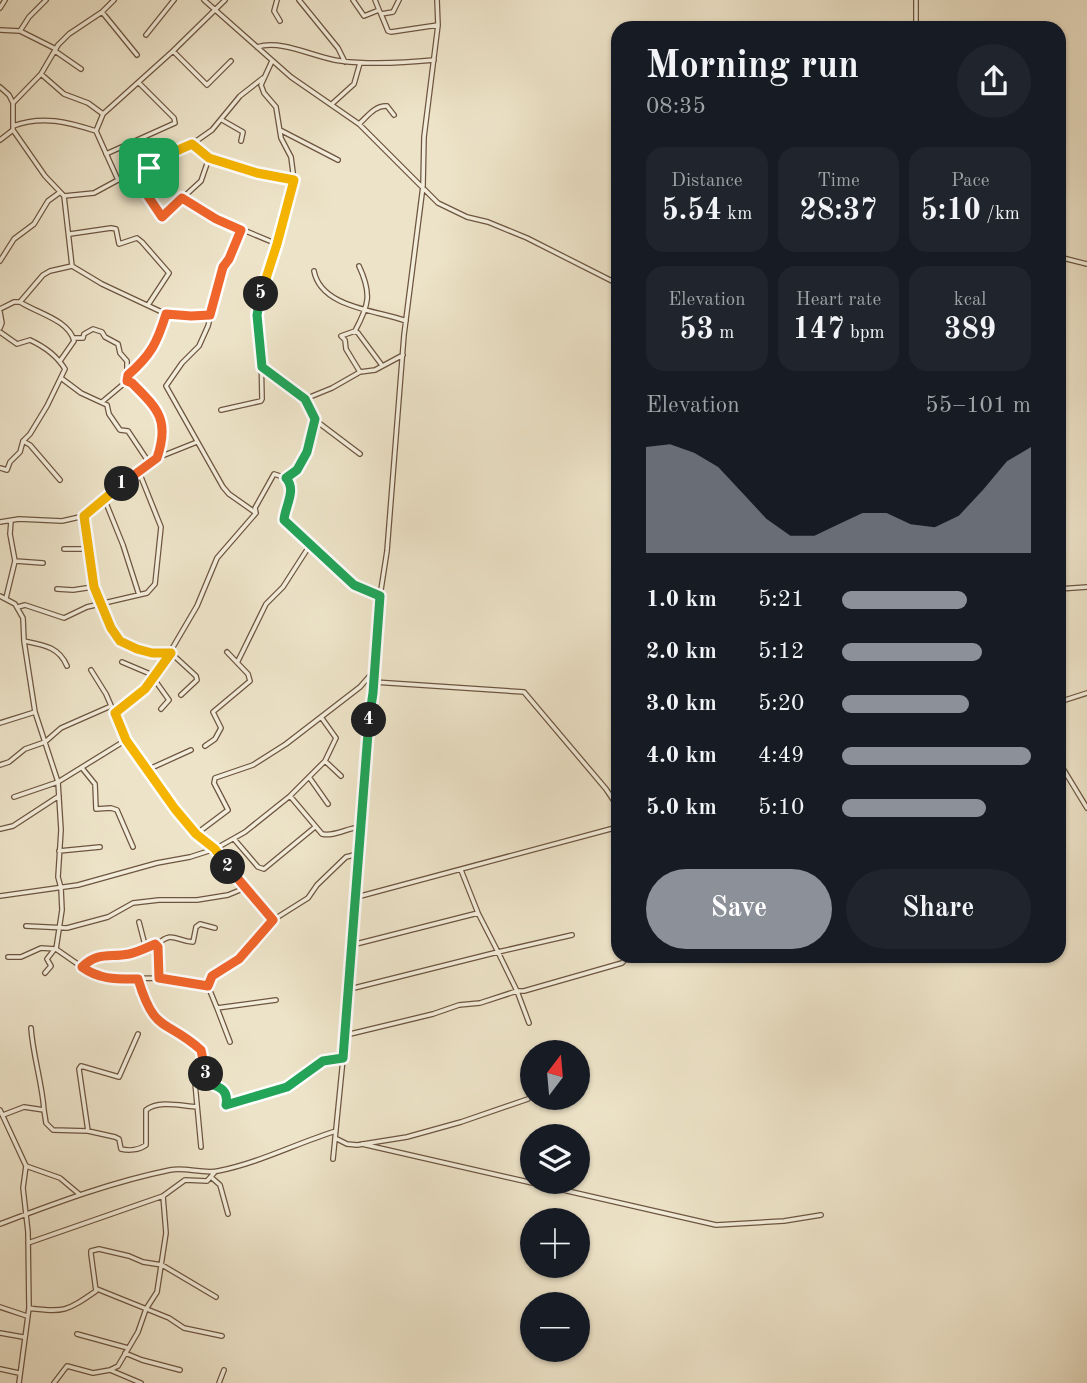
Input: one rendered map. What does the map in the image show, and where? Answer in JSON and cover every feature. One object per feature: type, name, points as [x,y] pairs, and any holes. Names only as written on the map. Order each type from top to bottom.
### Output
[{"type":"street","points":[[0,8],[5,0]]},
{"type":"street","points":[[20,32],[29,17],[46,0]]},
{"type":"street","points":[[13,103],[41,74],[69,34],[102,12],[114,0]]},
{"type":"street","points":[[146,35],[174,0]]},
{"type":"street","points":[[204,0],[291,77],[359,124],[438,203],[453,211],[527,237],[611,280]]},
{"type":"street","points":[[118,180],[96,131],[103,114],[225,0]]},
{"type":"street","points":[[277,0],[274,11],[280,21]]},
{"type":"street","points":[[299,0],[338,48],[345,62]]},
{"type":"street","points":[[353,0],[364,16],[393,12],[399,0]]},
{"type":"street","points":[[375,0],[388,31],[438,25]]},
{"type":"street","points":[[333,1159],[350,989],[366,738],[387,551],[406,321],[423,186],[424,137],[438,25],[437,0]]},
{"type":"street","points":[[916,0],[916,21]]},
{"type":"street","points":[[102,12],[137,55]]},
{"type":"street","points":[[0,30],[20,32],[56,50],[81,69]]},
{"type":"street","points":[[257,47],[270,45],[345,62],[434,60]]},
{"type":"street","points":[[173,51],[207,85],[231,61]]},
{"type":"street","points":[[221,410],[261,401],[262,367],[257,315],[294,180],[291,157],[281,138],[276,107],[261,85],[272,61]]},
{"type":"street","points":[[333,104],[354,84],[360,63]]},
{"type":"street","points":[[41,74],[64,94],[88,103],[103,114]]},
{"type":"street","points":[[0,261],[14,239],[34,223],[48,201],[62,195],[94,193],[118,180],[135,177],[169,154],[192,144],[222,120],[240,96],[263,78]]},
{"type":"street","points":[[106,154],[134,143],[149,132],[162,130],[175,121],[138,83]]},
{"type":"street","points":[[0,87],[9,94],[13,103],[13,128],[62,195],[70,234],[72,266]]},
{"type":"street","points":[[359,124],[376,108],[383,106],[387,106],[394,116]]},
{"type":"street","points":[[0,140],[13,128],[27,121],[57,120],[96,131]]},
{"type":"street","points":[[222,120],[243,132],[241,141]]},
{"type":"street","points":[[280,130],[338,160]]},
{"type":"street","points":[[134,143],[149,168]]},
{"type":"street","points":[[192,144],[209,158],[257,173],[294,180]]},
{"type":"street","points":[[135,177],[162,217],[201,181],[209,158]]},
{"type":"street","points":[[182,198],[216,219],[277,244]]},
{"type":"street","points":[[70,234],[111,228],[116,229],[119,244],[137,238],[142,242],[169,273],[148,305]]},
{"type":"street","points":[[241,230],[223,267],[200,346],[182,363],[166,386],[229,494],[256,513]]},
{"type":"street","points":[[1066,259],[1087,264]]},
{"type":"street","points":[[20,302],[43,275],[72,266],[102,284],[166,314],[210,315]]},
{"type":"street","points":[[359,266],[367,284],[367,308],[355,331],[341,336],[360,372]]},
{"type":"street","points":[[314,271],[315,279],[326,292],[350,305],[406,321]]},
{"type":"street","points":[[0,468],[7,470],[10,462],[20,452],[23,441],[30,434],[65,369],[60,361],[30,340],[17,344],[0,330],[0,311],[14,302],[20,302],[71,332],[74,338],[72,345],[60,361]]},
{"type":"street","points":[[128,375],[158,343],[166,314]]},
{"type":"street","points":[[74,338],[83,338],[84,334],[93,329],[102,332],[105,337],[118,344],[120,353],[127,361],[127,381],[102,402]]},
{"type":"street","points":[[355,331],[382,362],[380,366]]},
{"type":"street","points":[[305,399],[360,372],[374,370],[403,355]]},
{"type":"street","points":[[262,367],[305,399],[315,419],[360,454]]},
{"type":"street","points":[[61,378],[81,393],[107,405],[109,414],[120,430],[128,431],[150,464]]},
{"type":"street","points":[[127,381],[158,410],[162,434],[157,458]]},
{"type":"street","points":[[286,478],[297,470],[307,452],[315,419]]},
{"type":"street","points":[[23,441],[30,445],[60,481]]},
{"type":"street","points":[[0,522],[62,521],[84,516],[157,458],[197,442]]},
{"type":"street","points":[[18,607],[25,605],[64,618],[87,607],[148,593],[155,584],[160,527],[159,517],[139,472]]},
{"type":"street","points":[[115,713],[155,678],[197,606],[217,558],[256,513],[255,508],[274,474],[291,483],[284,520],[354,585],[380,596]]},
{"type":"street","points":[[104,498],[139,595]]},
{"type":"street","points":[[84,516],[94,587],[120,641],[152,653],[171,653],[197,678],[181,695]]},
{"type":"street","points":[[6,598],[15,561],[10,534],[12,520]]},
{"type":"street","points":[[237,661],[266,604],[290,579],[311,545]]},
{"type":"street","points":[[64,549],[89,549]]},
{"type":"street","points":[[15,561],[43,563]]},
{"type":"street","points":[[57,589],[94,587]]},
{"type":"street","points":[[1066,588],[1087,587]]},
{"type":"street","points":[[0,596],[18,607],[23,618],[35,712],[58,782],[61,928],[55,949],[47,959],[51,967],[45,973]]},
{"type":"street","points":[[24,641],[56,650],[62,655],[67,666]]},
{"type":"street","points":[[205,746],[219,733],[220,724],[213,712],[250,681],[248,674],[227,652]]},
{"type":"street","points":[[122,662],[155,678],[169,700],[161,709]]},
{"type":"street","points":[[91,670],[115,713],[126,740],[147,770],[196,834],[215,849],[273,920]]},
{"type":"street","points":[[196,834],[228,810],[214,783],[215,778],[253,765],[286,744],[360,687],[374,670]]},
{"type":"street","points":[[374,682],[524,692],[611,796]]},
{"type":"street","points":[[1066,700],[1087,693]]},
{"type":"street","points":[[0,765],[9,762],[25,749],[45,742],[61,728],[111,706]]},
{"type":"street","points":[[0,723],[35,712]]},
{"type":"street","points":[[0,896],[61,888],[118,876],[157,863],[190,858],[234,839],[290,796],[325,761],[336,738],[321,718]]},
{"type":"street","points":[[14,797],[58,782],[126,740]]},
{"type":"street","points":[[147,770],[191,750]]},
{"type":"street","points":[[325,761],[341,776]]},
{"type":"street","points":[[82,768],[95,784],[96,808],[111,807],[117,810],[133,847]]},
{"type":"street","points":[[1066,774],[1087,808]]},
{"type":"street","points":[[309,777],[328,804]]},
{"type":"street","points":[[0,829],[13,826],[59,796]]},
{"type":"street","points":[[290,796],[322,834],[328,836],[360,827]]},
{"type":"street","points":[[234,839],[258,867],[264,869],[316,827]]},
{"type":"street","points":[[357,897],[611,829]]},
{"type":"street","points":[[59,851],[100,847]]},
{"type":"street","points":[[230,1042],[208,986],[212,976],[239,959],[273,920],[308,898],[317,885],[346,857],[358,854]]},
{"type":"street","points":[[461,870],[529,1023]]},
{"type":"street","points":[[26,926],[67,929],[108,917],[133,903],[197,900],[228,895],[245,888]]},
{"type":"street","points":[[352,945],[478,912]]},
{"type":"street","points":[[139,922],[147,948]]},
{"type":"street","points":[[82,967],[87,961],[102,955],[126,955],[157,945],[172,936],[193,942],[196,927],[200,924],[215,928]]},
{"type":"street","points":[[350,989],[572,935]]},
{"type":"street","points":[[157,945],[159,978]]},
{"type":"street","points":[[8,957],[21,957],[41,948],[55,949],[92,974],[110,979],[159,978],[208,986]]},
{"type":"street","points":[[346,1035],[459,1005],[480,1003],[617,963]]},
{"type":"street","points":[[138,979],[154,1018],[201,1050],[206,1082]]},
{"type":"street","points":[[216,1008],[276,1000]]},
{"type":"street","points":[[31,1028],[33,1055],[42,1082],[46,1123],[53,1130],[88,1131],[119,1139],[121,1149],[127,1151],[146,1145],[145,1115],[149,1107],[197,1107]]},
{"type":"street","points":[[88,1131],[79,1069],[81,1066],[119,1077],[138,1034]]},
{"type":"street","points":[[201,1147],[195,1083],[206,1082],[220,1086],[225,1092],[226,1105],[287,1087],[323,1061],[343,1058]]},
{"type":"street","points":[[335,1138],[347,1144],[362,1144],[407,1137],[520,1102]]},
{"type":"street","points":[[19,1383],[23,1336],[29,1308],[28,1243],[23,1188],[26,1166],[1,1112],[24,1107],[44,1110]]},
{"type":"street","points":[[0,1224],[79,1194],[174,1169],[216,1172],[336,1131]]},
{"type":"street","points":[[362,1144],[716,1225],[784,1221],[821,1215]]},
{"type":"street","points":[[26,1166],[60,1178],[79,1194]]},
{"type":"street","points":[[28,1243],[163,1196],[185,1180],[204,1182],[216,1172]]},
{"type":"street","points":[[211,1177],[220,1185],[228,1214]]},
{"type":"street","points":[[54,1383],[67,1366],[93,1373],[118,1366],[138,1332],[146,1309],[157,1292],[162,1265],[166,1233],[163,1196]]},
{"type":"street","points":[[97,1289],[91,1254],[94,1249],[162,1265],[216,1297]]},
{"type":"street","points":[[29,1308],[54,1312],[70,1309],[97,1289]]},
{"type":"street","points":[[97,1289],[169,1318],[184,1328],[222,1336]]},
{"type":"street","points":[[0,1307],[27,1316]]},
{"type":"street","points":[[0,1333],[23,1336]]},
{"type":"street","points":[[77,1334],[127,1350],[142,1360],[180,1370]]},
{"type":"street","points":[[0,1369],[19,1373]]},
{"type":"street","points":[[110,1370],[141,1383]]},
{"type":"street","points":[[219,1383],[224,1370]]},
{"type":"route","points":[[192,144],[209,158],[257,173],[294,180],[257,315],[262,367],[305,399],[315,419],[307,452],[297,470],[286,478],[291,483],[291,488],[283,517],[301,538],[354,585],[380,596],[373,693],[366,738],[357,897],[343,1058],[323,1061],[287,1087],[226,1105],[225,1092],[220,1086],[206,1082],[201,1050],[154,1018],[138,979],[110,979],[92,974],[82,967],[87,961],[102,955],[126,955],[155,944],[159,953],[159,978],[208,986],[212,976],[239,959],[273,920],[215,849],[196,834],[175,809],[126,740],[115,713],[145,689],[171,653],[152,653],[120,641],[100,604],[91,575],[84,516],[157,458],[162,443],[158,410],[127,381],[128,375],[158,343],[166,314],[210,315],[223,267],[241,230],[216,219],[182,198],[162,217],[135,177],[149,168],[169,154],[192,144]]}]
